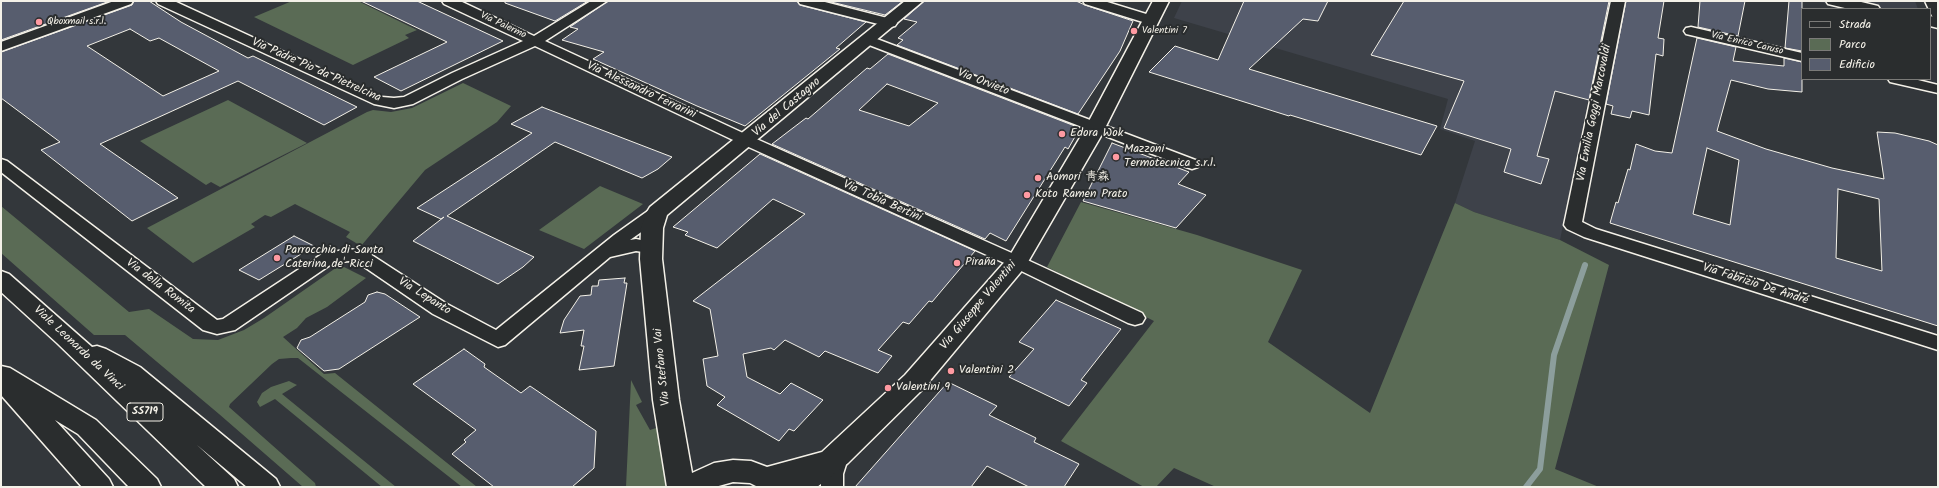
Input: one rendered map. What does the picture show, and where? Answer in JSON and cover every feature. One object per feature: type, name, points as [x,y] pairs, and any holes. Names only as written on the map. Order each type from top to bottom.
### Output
[{"type":"main road","name":"Via del Castagno","points":[[658,212],[747,141],[915,1]]},
{"type":"main road","name":"Via Giuseppe Valentini","points":[[797,487],[835,457],[914,382],[1017,262],[1097,126],[1161,1]]},
{"type":"main road","points":[[1834,1],[1867,8]]},
{"type":"main road","points":[[650,247],[652,228],[658,212]]},
{"type":"main road","name":"Via Stefano Vai","points":[[650,247],[666,400],[681,487]]},
{"type":"main road","name":"Viale Leonardo da Vinci","points":[[1,279],[66,336],[224,487]]},
{"type":"main road","points":[[66,336],[131,374],[266,487]]},
{"type":"main road","points":[[1,375],[87,427],[147,487]]},
{"type":"main road","points":[[1,378],[99,487]]},
{"type":"main road","name":"Via Giuseppe Valentini","points":[[772,483],[835,457]]},
{"type":"main road","points":[[692,487],[714,474],[733,470],[751,472],[772,483]]},
{"type":"street","points":[[1,47],[126,1]]},
{"type":"street","name":"Via Padre Pio da Pietrelcina","points":[[163,1],[379,101],[394,103],[408,101],[457,76],[535,41],[600,1]]},
{"type":"street","name":"Via Palermo","points":[[449,1],[535,41]]},
{"type":"street","points":[[805,1],[890,23]]},
{"type":"street","points":[[1090,1],[1151,20]]},
{"type":"street","name":"Via Emilia Goggi Marcovaldi","points":[[1573,225],[1618,1]]},
{"type":"street","points":[[1932,1],[1938,15]]},
{"type":"street","name":"Via Enrico Caruso","points":[[1691,30],[1801,57]]},
{"type":"street","name":"Via Orvieto","points":[[869,40],[1097,126],[1192,164]]},
{"type":"street","name":"Via Alessandro Ferrarini","points":[[535,41],[747,141]]},
{"type":"street","points":[[1899,80],[1938,89]]},
{"type":"street","name":"Via Tobia Bertini","points":[[747,141],[1017,262],[1135,318]]},
{"type":"street","name":"Via della Romita","points":[[1,164],[210,325],[217,327],[228,325],[328,258]]},
{"type":"street","name":"Via del Castagno","points":[[498,340],[602,253],[658,212]]},
{"type":"street","name":"Via Fabrizio De André","points":[[1573,225],[1590,233],[1938,343]]},
{"type":"street","name":"Via del Castagno","points":[[602,253],[636,245],[650,247]]},
{"type":"street","name":"Via Lepanto","points":[[328,258],[349,255],[361,256],[440,309],[498,340]]},
{"type":"street","points":[[832,487],[832,474],[835,457]]},
{"type":"shaded area","points":[[1182,1],[1608,1],[1560,240],[1474,212],[1455,203],[1475,141],[1440,129],[1448,99],[1174,18]]},
{"type":"shaded area","points":[[1814,1],[1915,1],[1918,8],[1846,8]]},
{"type":"green space","points":[[292,1],[358,1],[417,30],[405,35],[409,38],[353,65],[254,17]]},
{"type":"green space","points":[[463,83],[511,106],[497,122],[425,170],[361,246],[346,237],[350,232],[295,204],[271,217],[265,215],[251,224],[255,227],[193,263],[147,228],[367,112],[373,110],[391,112],[412,108]]},
{"type":"green space","points":[[228,100],[307,143],[220,187],[211,182],[206,185],[140,141]]},
{"type":"green space","points":[[600,186],[643,204],[584,249],[539,230]]},
{"type":"green space","points":[[1081,202],[1197,235],[1302,270],[1268,342],[1370,413],[1455,203],[1474,212],[1560,240],[1609,265],[1555,469],[1599,487],[1216,487],[1174,468],[1156,487],[1144,487],[1061,441],[1154,321],[1047,267]]},
{"type":"green space","points":[[1,206],[129,312],[149,309],[193,339],[218,340],[244,330],[264,318],[340,265],[366,278],[327,307],[306,318],[297,328],[283,337],[324,374],[335,373],[477,487],[462,487],[298,358],[279,359],[230,404],[229,407],[315,483],[316,487],[303,487],[125,335],[94,335],[1,253]]},
{"type":"green space","points":[[631,380],[642,402],[636,405],[650,430],[659,427],[669,487],[626,487]]},
{"type":"green space","points":[[289,381],[297,385],[282,394],[396,487],[382,487],[275,399],[260,407],[257,402],[262,393],[271,387]]},
{"type":"building","points":[[1,1],[110,1],[1,40]]},
{"type":"building","points":[[134,1],[149,1],[181,22],[248,58],[253,56],[357,107],[324,125],[238,81],[100,144],[178,198],[132,221],[41,150],[60,142],[1,98],[1,52],[132,5]],"holes":[[[130,29],[150,41],[159,38],[219,71],[163,96],[87,46]]]},
{"type":"building","points":[[361,1],[417,1],[503,41],[401,91],[374,77],[447,42]]},
{"type":"building","points":[[505,1],[588,1],[555,21],[505,3]]},
{"type":"building","points":[[608,1],[797,1],[800,5],[866,22],[836,48],[840,49],[745,126],[593,59],[604,52],[562,40],[578,29],[570,27]]},
{"type":"building","points":[[827,1],[903,1],[885,15]]},
{"type":"building","points":[[924,1],[1076,1],[1133,21],[1120,51],[1078,114],[897,45],[903,40],[898,38],[917,22],[904,19]]},
{"type":"building","points":[[1244,1],[1328,1],[1318,21],[1303,19],[1249,69],[1437,126],[1421,155],[1290,115],[1289,116],[1149,72],[1175,46],[1218,60]]},
{"type":"building","points":[[1404,1],[1609,1],[1589,100],[1555,91],[1537,156],[1549,159],[1541,184],[1504,172],[1511,149],[1444,128],[1464,81],[1371,55]]},
{"type":"building","points":[[1626,1],[1664,1],[1658,38],[1664,39],[1663,56],[1656,54],[1649,115],[1632,111],[1630,118],[1611,114],[1613,106],[1606,104]]},
{"type":"building","points":[[1700,1],[1745,1],[1738,36],[1698,27]]},
{"type":"building","points":[[1789,1],[1802,1],[1801,51],[1785,48]]},
{"type":"building","points":[[1697,38],[1736,47],[1733,61],[1784,66],[1784,58],[1801,62],[1802,92],[1768,89],[1731,80],[1717,131],[1766,149],[1832,168],[1884,179],[1877,132],[1895,133],[1929,141],[1938,145],[1938,326],[1610,223],[1616,202],[1618,203],[1628,169],[1630,170],[1636,144],[1655,151],[1672,153]],"holes":[[[1707,148],[1739,160],[1730,225],[1693,214]],[[1838,189],[1879,199],[1882,271],[1836,258]]]},
{"type":"building","points":[[888,54],[1080,128],[1068,149],[1065,147],[1006,241],[990,233],[985,239],[772,144],[806,118],[808,119],[867,68],[870,69]],"holes":[[[887,84],[938,103],[909,126],[859,110]]]},
{"type":"building","points":[[542,107],[672,157],[658,169],[642,178],[555,142],[447,216],[534,257],[523,267],[498,284],[413,241],[444,217],[441,219],[417,208],[532,133],[511,124]]},
{"type":"building","points":[[1112,143],[1189,172],[1178,184],[1206,195],[1176,228],[1083,201]]},
{"type":"building","points":[[760,154],[975,251],[932,302],[929,301],[909,324],[903,322],[878,350],[892,356],[878,373],[825,351],[819,357],[785,340],[774,350],[771,348],[743,354],[747,377],[780,394],[791,383],[823,400],[794,431],[789,429],[779,441],[717,405],[725,397],[707,386],[703,359],[718,356],[710,309],[693,301],[805,214],[773,199],[717,248],[685,235],[688,232],[673,227]]},
{"type":"building","name":"Parrocchia di Santa Caterina de' Ricci","points":[[294,236],[314,246],[259,280],[239,270]]},
{"type":"building","points":[[625,278],[624,283],[627,283],[614,366],[579,370],[584,346],[581,346],[584,330],[560,333],[564,320],[580,296],[591,295],[592,286],[598,286],[599,280]]},
{"type":"building","points":[[377,292],[385,294],[420,317],[339,369],[324,371],[297,348],[301,340],[310,337],[365,302],[368,295]]},
{"type":"building","points":[[1056,300],[1121,329],[1081,380],[1087,383],[1069,406],[1009,377],[1034,349],[1019,342]]},
{"type":"building","points":[[464,349],[485,364],[484,367],[521,393],[530,386],[596,431],[594,468],[572,487],[494,487],[452,454],[466,442],[464,440],[476,430],[413,384]]},
{"type":"building","points":[[948,382],[997,406],[989,415],[1036,438],[1034,442],[1079,464],[1064,487],[1029,487],[987,466],[971,487],[855,487]]},
{"type":"waterway","points":[[1526,487],[1540,469],[1554,355],[1585,265]]},
{"type":"place","name":"Qboxmail s.r.l.","points":[[39,22]]},
{"type":"place","name":"Valentini 7","points":[[1134,31]]},
{"type":"place","name":"Edora Wok","points":[[1062,134]]},
{"type":"place","name":"Mazzoni Termotecnica s.r.l.","points":[[1116,157]]},
{"type":"place","name":"Aomori 青森","points":[[1038,178]]},
{"type":"place","name":"Koto Ramen Prato","points":[[1027,195]]},
{"type":"place","name":"Parrocchia di Santa Caterina de' Ricci","points":[[277,258]]},
{"type":"place","name":"Piraña","points":[[957,263]]},
{"type":"place","name":"Valentini 2","points":[[951,371]]},
{"type":"place","name":"Valentini 9","points":[[888,388]]}]
